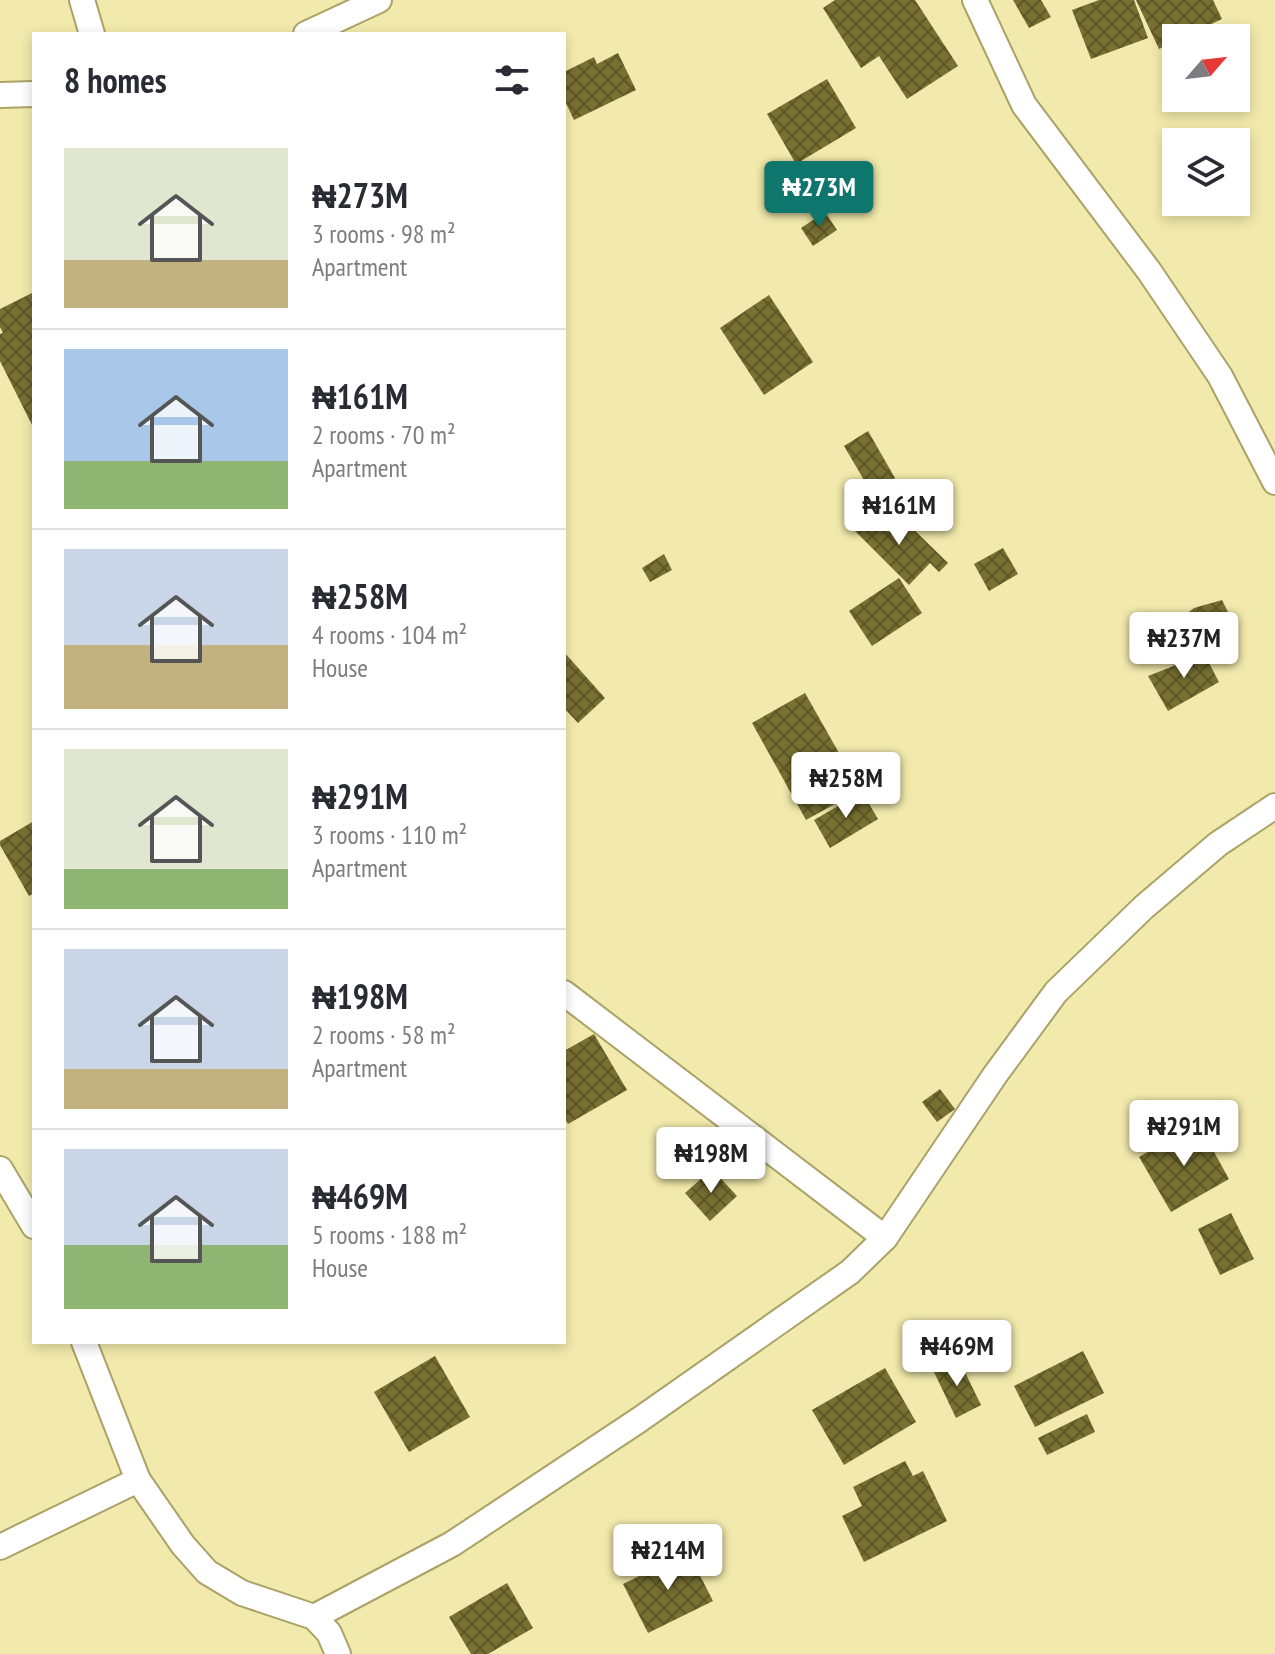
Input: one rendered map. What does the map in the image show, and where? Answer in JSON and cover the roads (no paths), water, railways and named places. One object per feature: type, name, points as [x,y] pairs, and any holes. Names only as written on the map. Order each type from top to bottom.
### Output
[{"type":"street","points":[[82,0],[91,32]]},
{"type":"street","points":[[310,32],[379,0]]},
{"type":"street","points":[[975,0],[1024,105],[1149,271],[1220,376],[1275,482]]},
{"type":"street","points":[[0,95],[32,94]]},
{"type":"street","points":[[314,1617],[452,1544],[786,1319],[850,1272],[885,1238],[995,1075],[1056,992],[1154,898],[1218,844],[1275,806]]},
{"type":"street","points":[[566,995],[885,1238]]},
{"type":"street","points":[[0,1169],[32,1223]]},
{"type":"street","points":[[85,1344],[138,1480],[183,1545],[207,1572],[242,1593],[314,1617],[329,1633],[338,1654]]},
{"type":"street","points":[[0,1547],[138,1480]]}]
